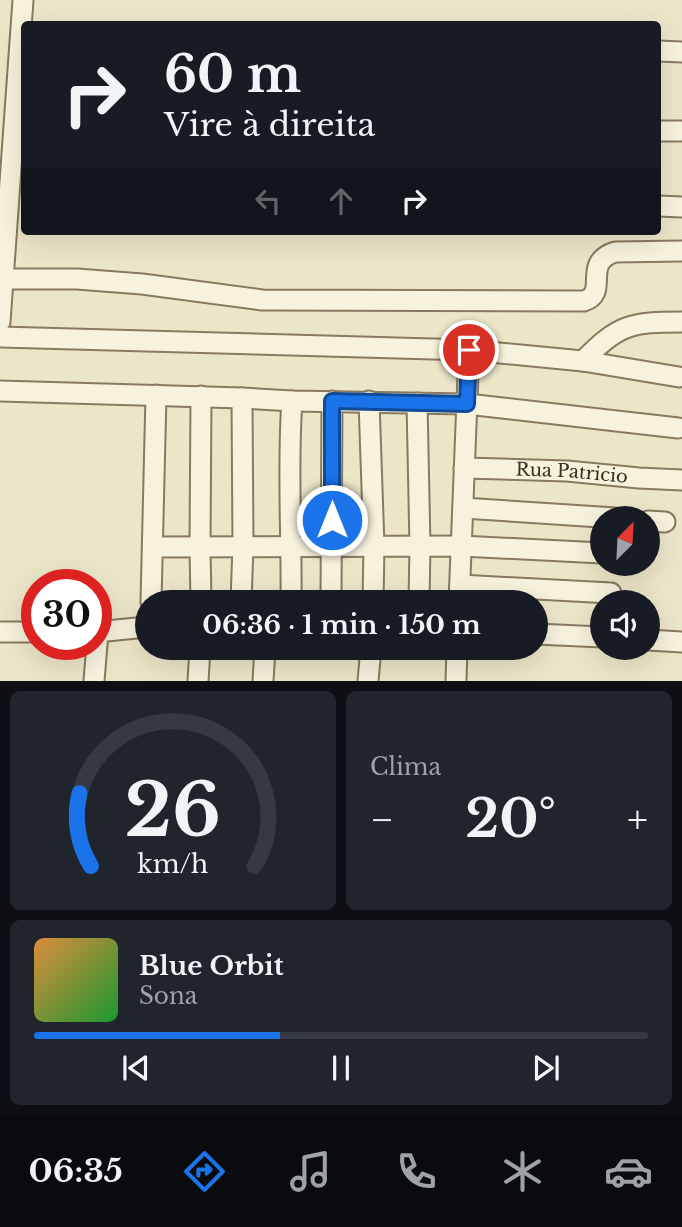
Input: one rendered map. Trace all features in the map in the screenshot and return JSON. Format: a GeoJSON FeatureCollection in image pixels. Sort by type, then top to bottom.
{"type":"FeatureCollection","features":[{"type":"Feature","properties":{"kind":"street"},"geometry":{"type":"LineString","coordinates":[[22,21],[23,0]]}},
{"type":"Feature","properties":{"kind":"street"},"geometry":{"type":"LineString","coordinates":[[661,51],[682,52]]}},
{"type":"Feature","properties":{"kind":"street"},"geometry":{"type":"LineString","coordinates":[[0,322],[3,279],[16,220],[21,63]]}},
{"type":"Feature","properties":{"kind":"street"},"geometry":{"type":"LineString","coordinates":[[661,131],[682,131]]}},
{"type":"Feature","properties":{"kind":"street"},"geometry":{"type":"LineString","coordinates":[[661,206],[682,206]]}},
{"type":"Feature","properties":{"kind":"street"},"geometry":{"type":"LineString","coordinates":[[3,279],[78,279],[142,284],[262,300],[584,301],[591,299],[595,293],[598,263],[604,256],[615,252],[682,251]]}},
{"type":"Feature","properties":{"kind":"street"},"geometry":{"type":"LineString","coordinates":[[583,361],[620,329],[645,322],[682,322]]}},
{"type":"Feature","properties":{"kind":"street"},"geometry":{"type":"LineString","coordinates":[[0,337],[469,350],[583,361],[679,377]]}},
{"type":"Feature","properties":{"kind":"street"},"geometry":{"type":"LineString","coordinates":[[459,590],[469,350]]}},
{"type":"Feature","properties":{"kind":"street"},"geometry":{"type":"LineString","coordinates":[[0,391],[467,404],[678,428]]}},
{"type":"Feature","properties":{"kind":"street"},"geometry":{"type":"LineString","coordinates":[[151,590],[156,395]]}},
{"type":"Feature","properties":{"kind":"street"},"geometry":{"type":"LineString","coordinates":[[201,397],[201,590]]}},
{"type":"Feature","properties":{"kind":"street"},"geometry":{"type":"LineString","coordinates":[[241,590],[242,398]]}},
{"type":"Feature","properties":{"kind":"street"},"geometry":{"type":"LineString","coordinates":[[291,590],[289,433],[292,401]]}},
{"type":"Feature","properties":{"kind":"street"},"geometry":{"type":"LineString","coordinates":[[331,590],[332,401]]}},
{"type":"Feature","properties":{"kind":"street"},"geometry":{"type":"LineString","coordinates":[[369,401],[373,590]]}},
{"type":"Feature","properties":{"kind":"street"},"geometry":{"type":"LineString","coordinates":[[417,403],[419,590]]}},
{"type":"Feature","properties":{"kind":"street","name":"Rua Patricio"},"geometry":{"type":"LineString","coordinates":[[464,468],[567,471],[682,480]]}},
{"type":"Feature","properties":{"kind":"street"},"geometry":{"type":"LineString","coordinates":[[463,508],[590,516]]}},
{"type":"Feature","properties":{"kind":"street"},"geometry":{"type":"LineString","coordinates":[[153,547],[461,546],[590,552]]}},
{"type":"Feature","properties":{"kind":"street"},"geometry":{"type":"LineString","coordinates":[[548,593],[590,593]]}},
{"type":"Feature","properties":{"kind":"street"},"geometry":{"type":"LineString","coordinates":[[112,630],[135,628]]}},
{"type":"Feature","properties":{"kind":"street"},"geometry":{"type":"LineString","coordinates":[[0,632],[21,632]]}},
{"type":"Feature","properties":{"kind":"street"},"geometry":{"type":"LineString","coordinates":[[548,635],[590,637]]}},
{"type":"Feature","properties":{"kind":"street"},"geometry":{"type":"LineString","coordinates":[[660,641],[682,642]]}},
{"type":"Feature","properties":{"kind":"street"},"geometry":{"type":"LineString","coordinates":[[94,681],[95,660]]}},
{"type":"Feature","properties":{"kind":"street"},"geometry":{"type":"LineString","coordinates":[[198,681],[199,660]]}},
{"type":"Feature","properties":{"kind":"street"},"geometry":{"type":"LineString","coordinates":[[263,681],[264,660]]}},
{"type":"Feature","properties":{"kind":"street"},"geometry":{"type":"LineString","coordinates":[[368,681],[370,660]]}},
{"type":"Feature","properties":{"kind":"street"},"geometry":{"type":"LineString","coordinates":[[456,681],[457,660]]}},
{"type":"Feature","properties":{"kind":"route"},"geometry":{"type":"LineString","coordinates":[[332,520],[332,401],[467,404],[469,350]]}}]}
